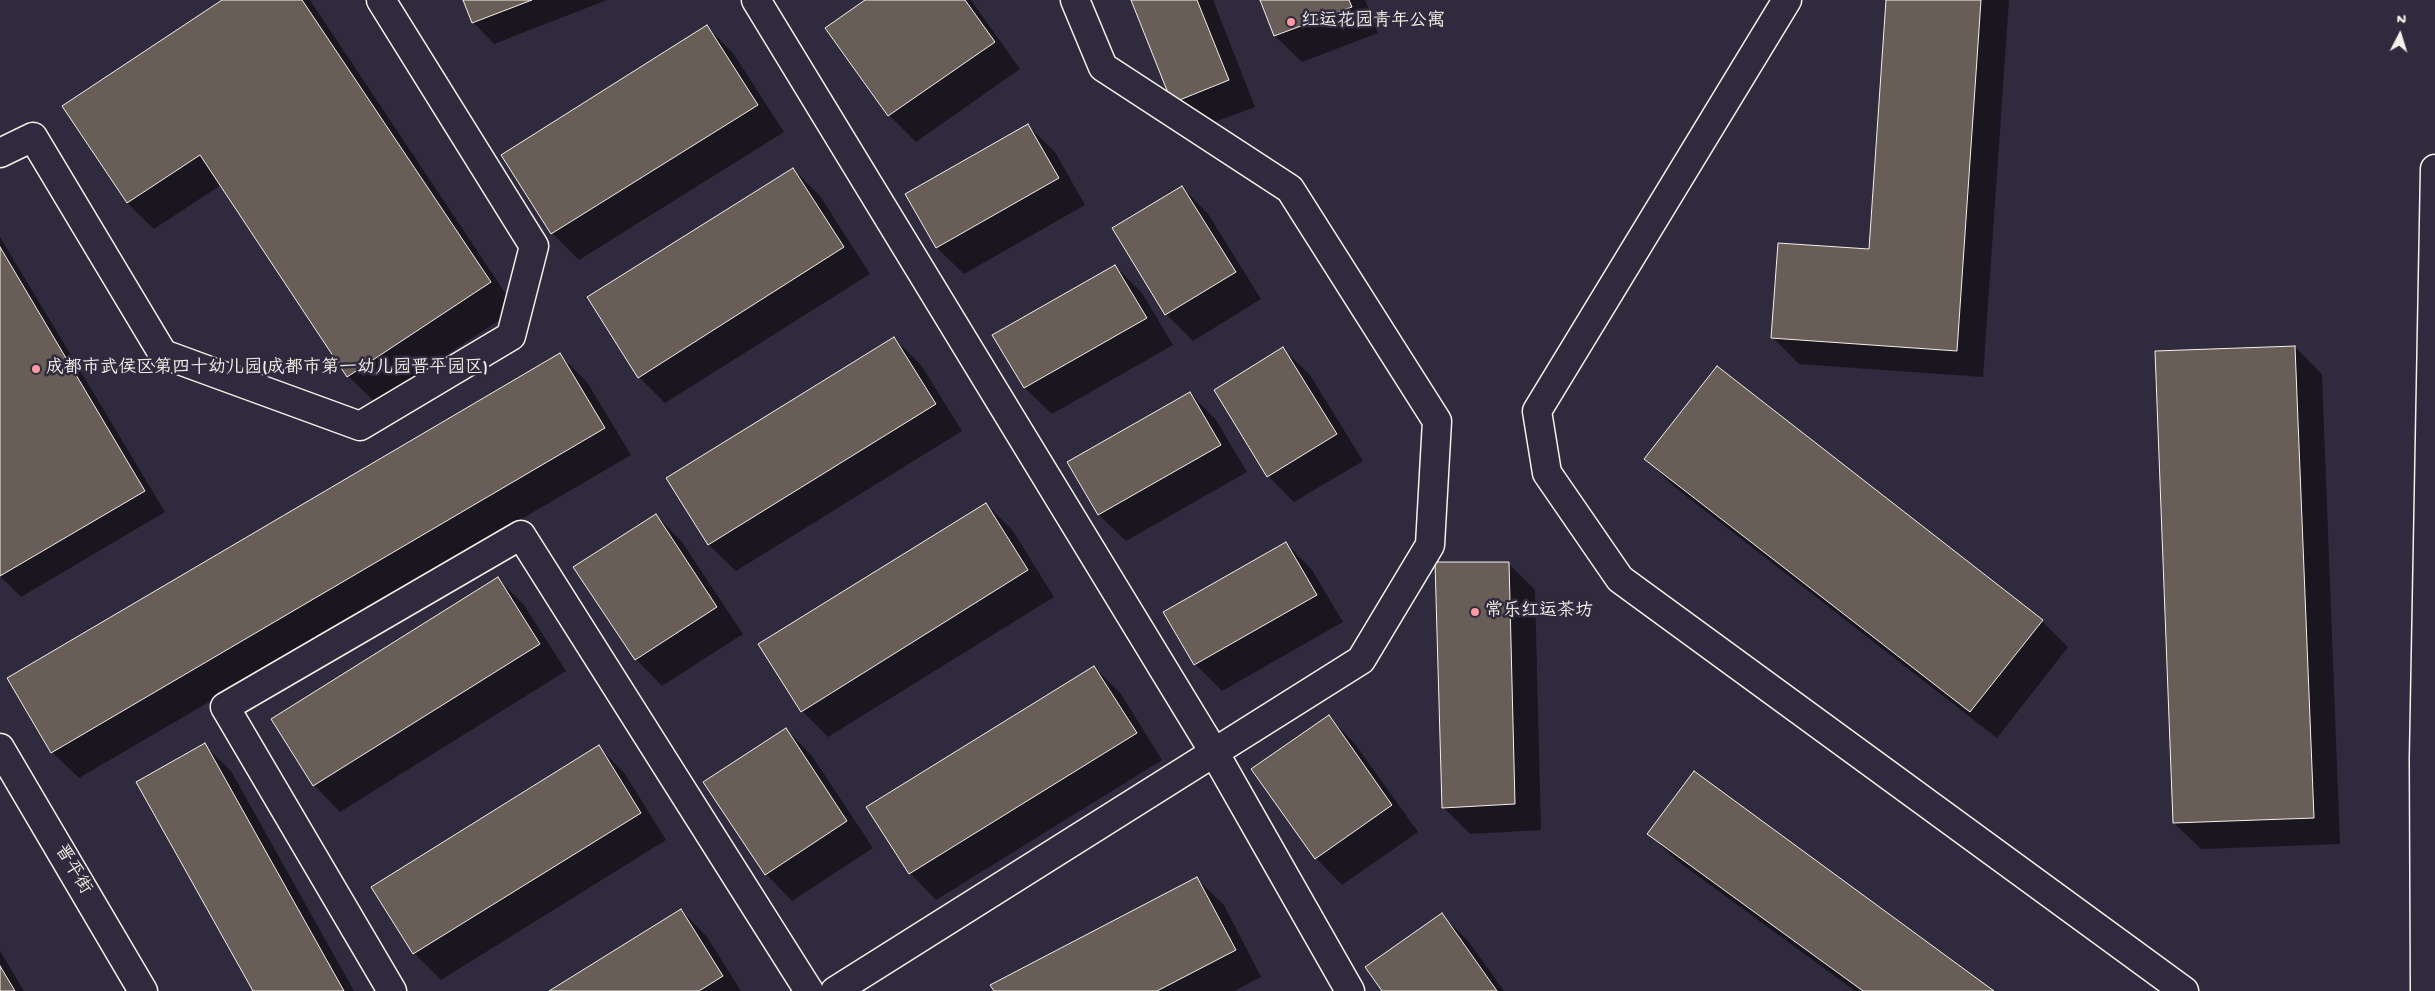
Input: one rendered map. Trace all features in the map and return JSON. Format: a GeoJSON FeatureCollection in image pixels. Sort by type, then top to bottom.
{"type":"FeatureCollection","features":[{"type":"Feature","properties":{"kind":"street"},"geometry":{"type":"LineString","coordinates":[[0,153],[33,137],[163,354],[360,426],[511,336],[534,246],[381,0]]}},
{"type":"Feature","properties":{"kind":"street"},"geometry":{"type":"LineString","coordinates":[[756,0],[1214,752],[1350,991]]}},
{"type":"Feature","properties":{"kind":"street"},"geometry":{"type":"LineString","coordinates":[[835,991],[1361,660],[1430,545],[1437,421],[1290,189],[1103,66],[1075,0]]}},
{"type":"Feature","properties":{"kind":"street"},"geometry":{"type":"LineString","coordinates":[[1786,0],[1537,411],[1547,473],[1620,579],[2184,991]]}},
{"type":"Feature","properties":{"kind":"street"},"geometry":{"type":"LineString","coordinates":[[2425,991],[2435,169]]}},
{"type":"Feature","properties":{"kind":"street"},"geometry":{"type":"LineString","coordinates":[[392,991],[224,707],[522,535],[809,991]]}},
{"type":"Feature","properties":{"kind":"street","name":"晋平街"},"geometry":{"type":"LineString","coordinates":[[0,748],[143,991]]}},
{"type":"Feature","properties":{"kind":"building"},"geometry":{"type":"Polygon","coordinates":[[[222,0],[302,0],[491,282],[347,377],[200,155],[127,203],[62,106],[222,0]]]}},
{"type":"Feature","properties":{"kind":"building"},"geometry":{"type":"Polygon","coordinates":[[[463,0],[532,0],[472,23],[463,0]]]}},
{"type":"Feature","properties":{"kind":"building"},"geometry":{"type":"Polygon","coordinates":[[[865,0],[965,0],[995,42],[888,116],[825,28],[865,0]]]}},
{"type":"Feature","properties":{"kind":"building"},"geometry":{"type":"Polygon","coordinates":[[[1131,0],[1197,0],[1229,80],[1172,103],[1131,0]]]}},
{"type":"Feature","properties":{"kind":"building","name":"红运花园青年公寓"},"geometry":{"type":"Polygon","coordinates":[[[1260,0],[1349,0],[1352,7],[1274,36],[1260,0]]]}},
{"type":"Feature","properties":{"kind":"building"},"geometry":{"type":"Polygon","coordinates":[[[1886,0],[1981,0],[1957,351],[1771,338],[1778,243],[1869,249],[1886,0]]]}},
{"type":"Feature","properties":{"kind":"building"},"geometry":{"type":"Polygon","coordinates":[[[707,25],[758,105],[551,234],[501,155],[707,25]]]}},
{"type":"Feature","properties":{"kind":"building"},"geometry":{"type":"Polygon","coordinates":[[[1028,124],[1059,178],[936,248],[905,194],[1028,124]]]}},
{"type":"Feature","properties":{"kind":"building"},"geometry":{"type":"Polygon","coordinates":[[[793,168],[844,247],[638,378],[587,297],[793,168]]]}},
{"type":"Feature","properties":{"kind":"building"},"geometry":{"type":"Polygon","coordinates":[[[1182,186],[1236,272],[1165,315],[1112,228],[1182,186]]]}},
{"type":"Feature","properties":{"kind":"building","name":"成都市武侯区第四十幼儿园(成都市第一幼儿园晋平园区)"},"geometry":{"type":"Polygon","coordinates":[[[0,247],[145,491],[0,576],[0,247]]]}},
{"type":"Feature","properties":{"kind":"building"},"geometry":{"type":"Polygon","coordinates":[[[1115,265],[1147,318],[1024,388],[992,335],[1115,265]]]}},
{"type":"Feature","properties":{"kind":"building"},"geometry":{"type":"Polygon","coordinates":[[[894,337],[936,404],[708,545],[666,478],[894,337]]]}},
{"type":"Feature","properties":{"kind":"building"},"geometry":{"type":"Polygon","coordinates":[[[2295,346],[2314,818],[2173,823],[2155,351],[2295,346]]]}},
{"type":"Feature","properties":{"kind":"building"},"geometry":{"type":"Polygon","coordinates":[[[1283,347],[1337,434],[1267,477],[1214,390],[1283,347]]]}},
{"type":"Feature","properties":{"kind":"building"},"geometry":{"type":"Polygon","coordinates":[[[560,353],[605,428],[51,753],[7,678],[560,353]]]}},
{"type":"Feature","properties":{"kind":"building"},"geometry":{"type":"Polygon","coordinates":[[[1717,366],[2043,620],[1970,712],[1644,459],[1717,366]]]}},
{"type":"Feature","properties":{"kind":"building"},"geometry":{"type":"Polygon","coordinates":[[[1190,392],[1221,445],[1098,515],[1067,462],[1190,392]]]}},
{"type":"Feature","properties":{"kind":"building"},"geometry":{"type":"Polygon","coordinates":[[[986,503],[1028,570],[801,712],[758,644],[986,503]]]}},
{"type":"Feature","properties":{"kind":"building"},"geometry":{"type":"Polygon","coordinates":[[[656,514],[717,607],[635,660],[573,567],[656,514]]]}},
{"type":"Feature","properties":{"kind":"building"},"geometry":{"type":"Polygon","coordinates":[[[1286,542],[1317,595],[1194,665],[1163,612],[1286,542]]]}},
{"type":"Feature","properties":{"kind":"building"},"geometry":{"type":"Polygon","coordinates":[[[1435,562],[1509,562],[1515,804],[1442,808],[1435,562]]]}},
{"type":"Feature","properties":{"kind":"building"},"geometry":{"type":"Polygon","coordinates":[[[498,577],[540,644],[313,786],[271,719],[498,577]]]}},
{"type":"Feature","properties":{"kind":"building"},"geometry":{"type":"Polygon","coordinates":[[[1094,666],[1137,733],[909,874],[866,807],[1094,666]]]}},
{"type":"Feature","properties":{"kind":"building"},"geometry":{"type":"Polygon","coordinates":[[[1329,715],[1392,805],[1315,859],[1251,769],[1329,715]]]}},
{"type":"Feature","properties":{"kind":"building"},"geometry":{"type":"Polygon","coordinates":[[[786,728],[847,821],[765,875],[703,782],[786,728]]]}},
{"type":"Feature","properties":{"kind":"building"},"geometry":{"type":"Polygon","coordinates":[[[205,743],[344,991],[253,991],[136,782],[205,743]]]}},
{"type":"Feature","properties":{"kind":"building"},"geometry":{"type":"Polygon","coordinates":[[[599,745],[641,813],[413,954],[371,887],[599,745]]]}},
{"type":"Feature","properties":{"kind":"building"},"geometry":{"type":"Polygon","coordinates":[[[1694,771],[1994,991],[1863,991],[1647,834],[1694,771]]]}},
{"type":"Feature","properties":{"kind":"building"},"geometry":{"type":"Polygon","coordinates":[[[1197,877],[1236,950],[1157,991],[994,991],[990,985],[1197,877]]]}},
{"type":"Feature","properties":{"kind":"building"},"geometry":{"type":"Polygon","coordinates":[[[681,909],[723,976],[699,991],[549,991],[681,909]]]}},
{"type":"Feature","properties":{"kind":"building"},"geometry":{"type":"Polygon","coordinates":[[[1442,913],[1497,991],[1382,991],[1365,967],[1442,913]]]}},
{"type":"Feature","properties":{"kind":"building"},"geometry":{"type":"Polygon","coordinates":[[[0,966],[15,991],[0,991],[0,966]]]}},
{"type":"Feature","properties":{"kind":"place","name":"红运花园青年公寓"},"geometry":{"type":"Point","coordinates":[1291,22]}},
{"type":"Feature","properties":{"kind":"place","name":"成都市武侯区第四十幼儿园(成都市第一幼儿园晋平园区)"},"geometry":{"type":"Point","coordinates":[36,369]}},
{"type":"Feature","properties":{"kind":"place","name":"常乐红运茶坊"},"geometry":{"type":"Point","coordinates":[1475,612]}}]}
